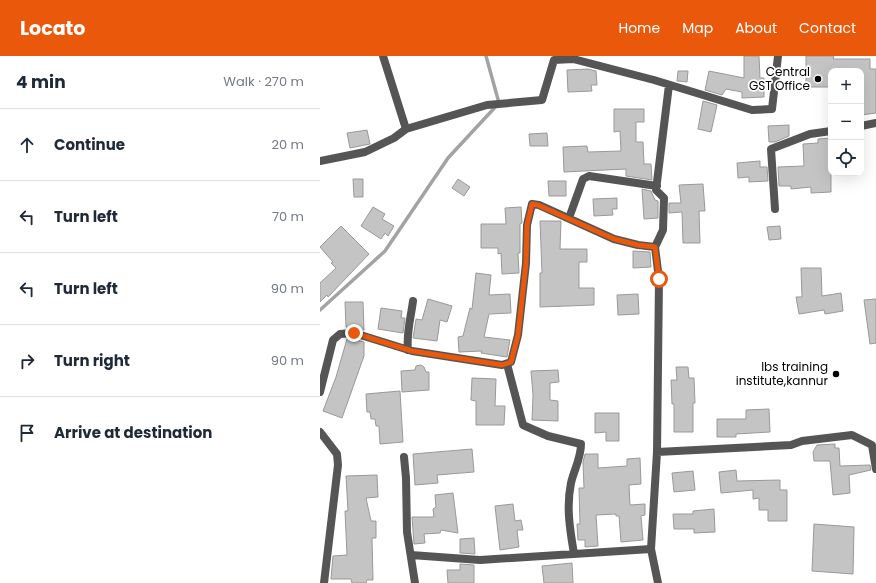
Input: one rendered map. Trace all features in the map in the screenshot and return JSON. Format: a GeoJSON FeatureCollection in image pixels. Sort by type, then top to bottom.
{"type":"FeatureCollection","features":[{"type":"Feature","properties":{"kind":"street"},"geometry":{"type":"LineString","coordinates":[[383,56],[406,129]]}},
{"type":"Feature","properties":{"kind":"street"},"geometry":{"type":"LineString","coordinates":[[320,161],[365,152],[394,138],[406,129],[487,105],[542,100],[554,60],[573,59],[669,85],[752,110],[772,109],[778,56]]}},
{"type":"Feature","properties":{"kind":"street"},"geometry":{"type":"LineString","coordinates":[[658,583],[651,549],[657,452],[659,279],[655,247],[663,230],[664,198],[656,190],[669,85]]}},
{"type":"Feature","properties":{"kind":"street"},"geometry":{"type":"LineString","coordinates":[[864,125],[876,123]]}},
{"type":"Feature","properties":{"kind":"street"},"geometry":{"type":"LineString","coordinates":[[775,210],[771,149],[810,134],[828,131]]}},
{"type":"Feature","properties":{"kind":"street"},"geometry":{"type":"LineString","coordinates":[[568,218],[583,179],[589,176],[657,186]]}},
{"type":"Feature","properties":{"kind":"street"},"geometry":{"type":"LineString","coordinates":[[320,392],[333,340],[340,334],[354,333],[408,350],[502,365],[511,362],[518,335],[526,263],[527,225],[532,204],[538,205],[614,239],[638,245],[655,247]]}},
{"type":"Feature","properties":{"kind":"street"},"geometry":{"type":"LineString","coordinates":[[408,350],[407,338],[411,321],[413,301]]}},
{"type":"Feature","properties":{"kind":"street"},"geometry":{"type":"LineString","coordinates":[[507,364],[523,425],[548,436],[581,444],[581,454],[571,483],[568,515],[574,554]]}},
{"type":"Feature","properties":{"kind":"street"},"geometry":{"type":"LineString","coordinates":[[320,432],[337,454],[338,465],[324,583]]}},
{"type":"Feature","properties":{"kind":"street"},"geometry":{"type":"LineString","coordinates":[[657,452],[791,445],[802,440],[852,435],[872,445],[876,469]]}},
{"type":"Feature","properties":{"kind":"street"},"geometry":{"type":"LineString","coordinates":[[404,457],[407,532],[415,583]]}},
{"type":"Feature","properties":{"kind":"street"},"geometry":{"type":"LineString","coordinates":[[411,555],[480,560],[651,549]]}},
{"type":"Feature","properties":{"kind":"building"},"geometry":{"type":"Polygon","coordinates":[[[744,56],[759,56],[760,78],[764,78],[764,97],[742,98],[742,92],[726,89],[722,95],[705,90],[709,71],[744,78],[744,56]]]}},
{"type":"Feature","properties":{"kind":"building","name":"Central GST Office"},"geometry":{"type":"Polygon","coordinates":[[[806,56],[834,56],[833,59],[870,59],[870,69],[876,69],[876,113],[864,115],[864,68],[828,68],[828,87],[806,87],[806,56]]]}},
{"type":"Feature","properties":{"kind":"building"},"geometry":{"type":"Polygon","coordinates":[[[588,69],[596,71],[597,85],[591,85],[592,91],[568,92],[567,70],[588,69]]]}},
{"type":"Feature","properties":{"kind":"building"},"geometry":{"type":"Polygon","coordinates":[[[678,71],[688,71],[687,82],[677,81],[678,71]]]}},
{"type":"Feature","properties":{"kind":"building"},"geometry":{"type":"Polygon","coordinates":[[[703,101],[717,105],[711,132],[698,129],[703,101]]]}},
{"type":"Feature","properties":{"kind":"building"},"geometry":{"type":"Polygon","coordinates":[[[614,109],[644,109],[644,122],[636,122],[636,142],[643,142],[644,164],[651,164],[652,180],[626,176],[626,169],[564,172],[563,147],[587,146],[588,152],[621,151],[620,131],[614,132],[614,109]]]}},
{"type":"Feature","properties":{"kind":"building"},"geometry":{"type":"Polygon","coordinates":[[[789,125],[789,136],[775,142],[769,142],[768,126],[789,125]]]}},
{"type":"Feature","properties":{"kind":"building"},"geometry":{"type":"Polygon","coordinates":[[[367,130],[370,144],[350,148],[347,133],[367,130]]]}},
{"type":"Feature","properties":{"kind":"building"},"geometry":{"type":"Polygon","coordinates":[[[547,133],[548,146],[530,146],[529,134],[547,133]]]}},
{"type":"Feature","properties":{"kind":"building"},"geometry":{"type":"Polygon","coordinates":[[[828,138],[828,176],[831,176],[831,192],[811,193],[811,187],[791,189],[791,186],[779,186],[778,167],[804,166],[803,144],[818,143],[818,139],[828,138]]]}},
{"type":"Feature","properties":{"kind":"building"},"geometry":{"type":"Polygon","coordinates":[[[760,161],[760,167],[767,167],[768,181],[749,182],[749,177],[738,178],[737,163],[760,161]]]}},
{"type":"Feature","properties":{"kind":"building"},"geometry":{"type":"Polygon","coordinates":[[[353,179],[363,179],[363,197],[354,197],[353,179]]]}},
{"type":"Feature","properties":{"kind":"building"},"geometry":{"type":"Polygon","coordinates":[[[458,179],[470,187],[464,196],[452,188],[458,179]]]}},
{"type":"Feature","properties":{"kind":"building"},"geometry":{"type":"Polygon","coordinates":[[[548,181],[566,181],[566,196],[549,196],[548,181]]]}},
{"type":"Feature","properties":{"kind":"building"},"geometry":{"type":"Polygon","coordinates":[[[703,184],[705,211],[699,211],[700,243],[683,243],[682,212],[669,213],[669,203],[681,203],[679,185],[703,184]]]}},
{"type":"Feature","properties":{"kind":"building"},"geometry":{"type":"Polygon","coordinates":[[[642,189],[651,191],[655,200],[658,201],[658,218],[644,219],[642,189]]]}},
{"type":"Feature","properties":{"kind":"building"},"geometry":{"type":"Polygon","coordinates":[[[617,198],[617,209],[612,209],[613,215],[594,216],[593,199],[617,198]]]}},
{"type":"Feature","properties":{"kind":"building"},"geometry":{"type":"Polygon","coordinates":[[[373,207],[385,214],[382,219],[394,226],[388,236],[385,233],[381,239],[361,226],[373,207]]]}},
{"type":"Feature","properties":{"kind":"building"},"geometry":{"type":"Polygon","coordinates":[[[521,207],[522,223],[520,224],[520,253],[518,253],[519,273],[502,274],[501,253],[498,254],[498,248],[481,248],[481,224],[506,224],[505,208],[521,207]]]}},
{"type":"Feature","properties":{"kind":"building"},"geometry":{"type":"Polygon","coordinates":[[[540,221],[561,221],[560,249],[587,249],[587,262],[579,262],[579,288],[594,288],[594,305],[540,307],[540,273],[542,273],[540,221]]]}},
{"type":"Feature","properties":{"kind":"building"},"geometry":{"type":"Polygon","coordinates":[[[341,226],[369,254],[328,297],[327,295],[320,302],[320,283],[336,268],[331,263],[333,262],[320,247],[341,226]]]}},
{"type":"Feature","properties":{"kind":"building"},"geometry":{"type":"Polygon","coordinates":[[[780,226],[781,239],[769,240],[767,227],[780,226]]]}},
{"type":"Feature","properties":{"kind":"building"},"geometry":{"type":"Polygon","coordinates":[[[633,251],[650,252],[651,267],[633,268],[633,251]]]}},
{"type":"Feature","properties":{"kind":"building"},"geometry":{"type":"Polygon","coordinates":[[[801,268],[821,268],[822,296],[841,293],[843,311],[825,314],[824,310],[799,314],[796,297],[802,297],[801,268]]]}},
{"type":"Feature","properties":{"kind":"building"},"geometry":{"type":"Polygon","coordinates":[[[476,273],[491,275],[489,295],[510,294],[511,313],[489,314],[484,337],[510,340],[507,357],[481,353],[482,351],[459,352],[458,337],[463,336],[470,308],[472,309],[476,273]]]}},
{"type":"Feature","properties":{"kind":"building"},"geometry":{"type":"Polygon","coordinates":[[[638,294],[639,314],[618,315],[617,295],[638,294]]]}},
{"type":"Feature","properties":{"kind":"building"},"geometry":{"type":"Polygon","coordinates":[[[428,299],[452,306],[447,322],[440,320],[437,341],[413,338],[416,319],[422,320],[428,299]]]}},
{"type":"Feature","properties":{"kind":"building"},"geometry":{"type":"Polygon","coordinates":[[[876,299],[876,343],[870,344],[864,300],[876,299]]]}},
{"type":"Feature","properties":{"kind":"building"},"geometry":{"type":"Polygon","coordinates":[[[345,302],[363,302],[364,330],[346,327],[345,302]]]}},
{"type":"Feature","properties":{"kind":"building"},"geometry":{"type":"Polygon","coordinates":[[[381,308],[402,311],[401,318],[405,318],[403,333],[378,329],[381,308]]]}},
{"type":"Feature","properties":{"kind":"building"},"geometry":{"type":"Polygon","coordinates":[[[347,339],[364,342],[364,356],[342,418],[323,411],[336,377],[347,339]]]}},
{"type":"Feature","properties":{"kind":"building"},"geometry":{"type":"Polygon","coordinates":[[[421,365],[424,367],[426,372],[429,372],[429,390],[402,392],[401,371],[415,370],[416,366],[421,365]]]}},
{"type":"Feature","properties":{"kind":"building"},"geometry":{"type":"Polygon","coordinates":[[[676,367],[688,367],[689,378],[694,378],[695,403],[693,403],[693,432],[674,432],[674,404],[672,404],[671,380],[677,380],[676,367]]]}},
{"type":"Feature","properties":{"kind":"building"},"geometry":{"type":"Polygon","coordinates":[[[558,370],[559,382],[550,383],[550,400],[558,401],[558,421],[532,420],[533,395],[531,371],[558,370]]]}},
{"type":"Feature","properties":{"kind":"building"},"geometry":{"type":"Polygon","coordinates":[[[472,378],[496,379],[495,406],[505,406],[504,425],[476,425],[476,401],[471,400],[472,378]]]}},
{"type":"Feature","properties":{"kind":"building"},"geometry":{"type":"Polygon","coordinates":[[[400,391],[403,442],[380,444],[379,426],[376,426],[375,419],[371,419],[370,412],[367,412],[366,394],[400,391]]]}},
{"type":"Feature","properties":{"kind":"building"},"geometry":{"type":"Polygon","coordinates":[[[769,409],[770,432],[736,434],[736,437],[717,437],[717,419],[746,419],[746,410],[769,409]]]}},
{"type":"Feature","properties":{"kind":"building"},"geometry":{"type":"Polygon","coordinates":[[[595,413],[619,413],[619,441],[606,441],[606,432],[595,433],[595,413]]]}},
{"type":"Feature","properties":{"kind":"building"},"geometry":{"type":"Polygon","coordinates":[[[835,444],[835,448],[839,448],[840,466],[870,465],[871,470],[849,475],[850,493],[833,495],[830,461],[814,461],[813,452],[817,445],[835,444]]]}},
{"type":"Feature","properties":{"kind":"building"},"geometry":{"type":"Polygon","coordinates":[[[472,449],[474,472],[437,475],[438,483],[415,485],[413,454],[472,449]]]}},
{"type":"Feature","properties":{"kind":"building"},"geometry":{"type":"Polygon","coordinates":[[[585,454],[598,454],[598,468],[627,466],[627,459],[640,458],[641,484],[629,485],[630,505],[645,504],[645,515],[641,516],[643,540],[621,542],[619,516],[616,516],[616,514],[596,515],[598,546],[585,547],[585,540],[578,540],[577,524],[580,524],[579,488],[584,488],[583,462],[585,454]]]}},
{"type":"Feature","properties":{"kind":"building"},"geometry":{"type":"Polygon","coordinates":[[[736,470],[737,481],[780,480],[780,490],[787,490],[787,521],[768,521],[768,510],[759,510],[759,498],[753,499],[753,490],[721,493],[719,472],[736,470]]]}},
{"type":"Feature","properties":{"kind":"building"},"geometry":{"type":"Polygon","coordinates":[[[693,471],[695,490],[674,492],[672,473],[693,471]]]}},
{"type":"Feature","properties":{"kind":"building"},"geometry":{"type":"Polygon","coordinates":[[[377,475],[378,497],[366,498],[371,521],[376,521],[376,538],[372,538],[373,580],[367,580],[366,583],[352,583],[351,579],[331,579],[333,556],[347,555],[345,511],[348,511],[346,476],[377,475]]]}},
{"type":"Feature","properties":{"kind":"building"},"geometry":{"type":"Polygon","coordinates":[[[453,493],[458,533],[441,530],[440,533],[424,534],[425,543],[414,544],[412,517],[434,517],[433,509],[436,507],[435,495],[453,493]]]}},
{"type":"Feature","properties":{"kind":"building"},"geometry":{"type":"Polygon","coordinates":[[[513,504],[515,521],[521,520],[523,530],[517,530],[519,547],[500,550],[495,506],[513,504]]]}},
{"type":"Feature","properties":{"kind":"building"},"geometry":{"type":"Polygon","coordinates":[[[714,509],[715,532],[694,533],[694,529],[674,529],[673,514],[693,514],[693,511],[714,509]]]}},
{"type":"Feature","properties":{"kind":"building"},"geometry":{"type":"Polygon","coordinates":[[[814,524],[854,527],[853,574],[812,571],[814,524]]]}},
{"type":"Feature","properties":{"kind":"building"},"geometry":{"type":"Polygon","coordinates":[[[474,538],[475,554],[460,553],[460,539],[474,538]]]}},
{"type":"Feature","properties":{"kind":"building"},"geometry":{"type":"Polygon","coordinates":[[[572,563],[573,583],[544,583],[542,566],[572,563]]]}},
{"type":"Feature","properties":{"kind":"building"},"geometry":{"type":"Polygon","coordinates":[[[460,564],[474,565],[474,583],[448,583],[447,570],[460,570],[460,564]]]}},
{"type":"Feature","properties":{"kind":"waterway"},"geometry":{"type":"LineString","coordinates":[[320,310],[385,251],[448,158],[499,103],[486,56]]}},
{"type":"Feature","properties":{"kind":"place","name":"Central GST Office"},"geometry":{"type":"Point","coordinates":[818,79]}},
{"type":"Feature","properties":{"kind":"place","name":"lbs training institute,kannur"},"geometry":{"type":"Point","coordinates":[836,374]}},
{"type":"Feature","properties":{"kind":"route"},"geometry":{"type":"LineString","coordinates":[[354,333],[412,351],[502,365],[511,362],[518,335],[526,263],[527,225],[532,204],[538,205],[614,239],[638,245],[655,247],[659,279]]}}]}
